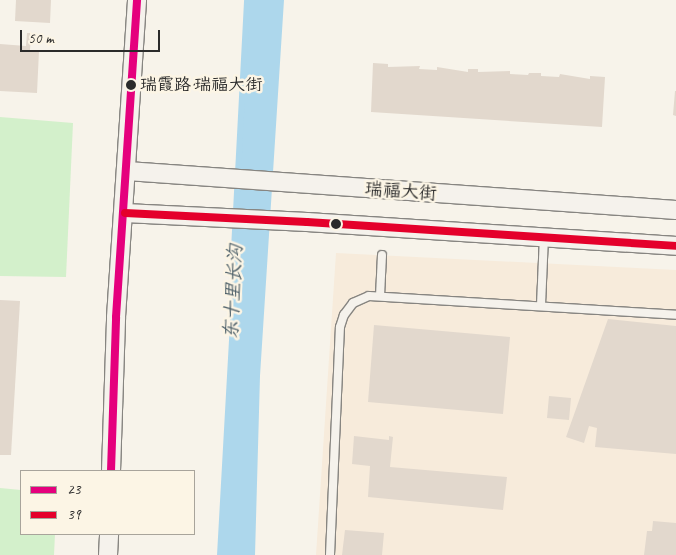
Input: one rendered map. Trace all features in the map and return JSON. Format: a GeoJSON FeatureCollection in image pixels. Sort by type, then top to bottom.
{"type":"FeatureCollection","features":[{"type":"Feature","properties":{"kind":"street"},"geometry":{"type":"LineString","coordinates":[[111,470],[116,317],[137,0]]}},
{"type":"Feature","properties":{"kind":"street","name":"瑞福大街"},"geometry":{"type":"LineString","coordinates":[[127,171],[676,210]]}},
{"type":"Feature","properties":{"kind":"street","name":"瑞福大街"},"geometry":{"type":"LineString","coordinates":[[124,213],[209,216],[676,246]]}},
{"type":"Feature","properties":{"kind":"street"},"geometry":{"type":"LineString","coordinates":[[108,555],[109,535]]}},
{"type":"Feature","properties":{"kind":"lane"},"geometry":{"type":"LineString","coordinates":[[540,305],[544,237]]}},
{"type":"Feature","properties":{"kind":"lane"},"geometry":{"type":"LineString","coordinates":[[380,296],[382,255]]}},
{"type":"Feature","properties":{"kind":"lane"},"geometry":{"type":"LineString","coordinates":[[330,555],[340,327],[344,315],[353,303],[369,296],[380,296],[676,315]]}},
{"type":"Feature","properties":{"kind":"shaded area"},"geometry":{"type":"Polygon","coordinates":[[[336,253],[676,270],[676,555],[316,555],[336,253]]]}},
{"type":"Feature","properties":{"kind":"green space"},"geometry":{"type":"Polygon","coordinates":[[[0,117],[73,123],[66,277],[0,276],[0,117]]]}},
{"type":"Feature","properties":{"kind":"green space"},"geometry":{"type":"Polygon","coordinates":[[[0,488],[20,490],[20,535],[55,535],[54,555],[0,555],[0,488]]]}},
{"type":"Feature","properties":{"kind":"water"},"geometry":{"type":"Polygon","coordinates":[[[248,0],[284,0],[260,376],[255,555],[217,555],[248,0]]]}},
{"type":"Feature","properties":{"kind":"building"},"geometry":{"type":"Polygon","coordinates":[[[16,0],[51,0],[50,23],[15,21],[16,0]]]}},
{"type":"Feature","properties":{"kind":"building"},"geometry":{"type":"Polygon","coordinates":[[[27,33],[31,33],[30,50],[39,51],[37,93],[0,91],[0,44],[26,46],[27,33]]]}},
{"type":"Feature","properties":{"kind":"building"},"geometry":{"type":"Polygon","coordinates":[[[373,63],[388,64],[388,67],[420,66],[419,69],[437,70],[437,67],[468,72],[468,69],[478,69],[478,72],[510,71],[510,74],[528,75],[529,73],[541,73],[541,76],[559,77],[560,74],[590,79],[590,76],[605,77],[602,127],[371,112],[373,63]]]}},
{"type":"Feature","properties":{"kind":"building"},"geometry":{"type":"Polygon","coordinates":[[[676,91],[676,116],[673,115],[676,91]]]}},
{"type":"Feature","properties":{"kind":"building"},"geometry":{"type":"Polygon","coordinates":[[[0,300],[20,301],[11,455],[0,455],[0,300]]]}},
{"type":"Feature","properties":{"kind":"building"},"geometry":{"type":"Polygon","coordinates":[[[608,319],[676,326],[676,454],[595,447],[597,428],[589,426],[584,443],[566,437],[608,319]]]}},
{"type":"Feature","properties":{"kind":"building"},"geometry":{"type":"Polygon","coordinates":[[[374,325],[510,337],[503,414],[368,402],[374,325]]]}},
{"type":"Feature","properties":{"kind":"building"},"geometry":{"type":"Polygon","coordinates":[[[549,396],[571,398],[569,420],[547,418],[549,396]]]}},
{"type":"Feature","properties":{"kind":"building"},"geometry":{"type":"Polygon","coordinates":[[[354,436],[389,440],[389,436],[393,437],[390,467],[507,477],[503,510],[368,497],[370,466],[352,464],[354,436]]]}},
{"type":"Feature","properties":{"kind":"building"},"geometry":{"type":"Polygon","coordinates":[[[653,521],[676,523],[676,555],[644,555],[647,531],[652,531],[653,521]]]}},
{"type":"Feature","properties":{"kind":"building"},"geometry":{"type":"Polygon","coordinates":[[[345,530],[384,533],[382,555],[342,555],[345,530]]]}},
{"type":"Feature","properties":{"kind":"waterway","name":"东十里长沟"},"geometry":{"type":"LineString","coordinates":[[234,250],[247,0]]}},
{"type":"Feature","properties":{"kind":"transit line","name":"23"},"geometry":{"type":"LineString","coordinates":[[111,470],[116,317],[137,0]]}},
{"type":"Feature","properties":{"kind":"transit line","name":"39"},"geometry":{"type":"LineString","coordinates":[[125,213],[307,222],[676,246]]}},
{"type":"Feature","properties":{"kind":"place","name":"瑞霞路·瑞福大街"},"geometry":{"type":"Point","coordinates":[131,85]}}]}
